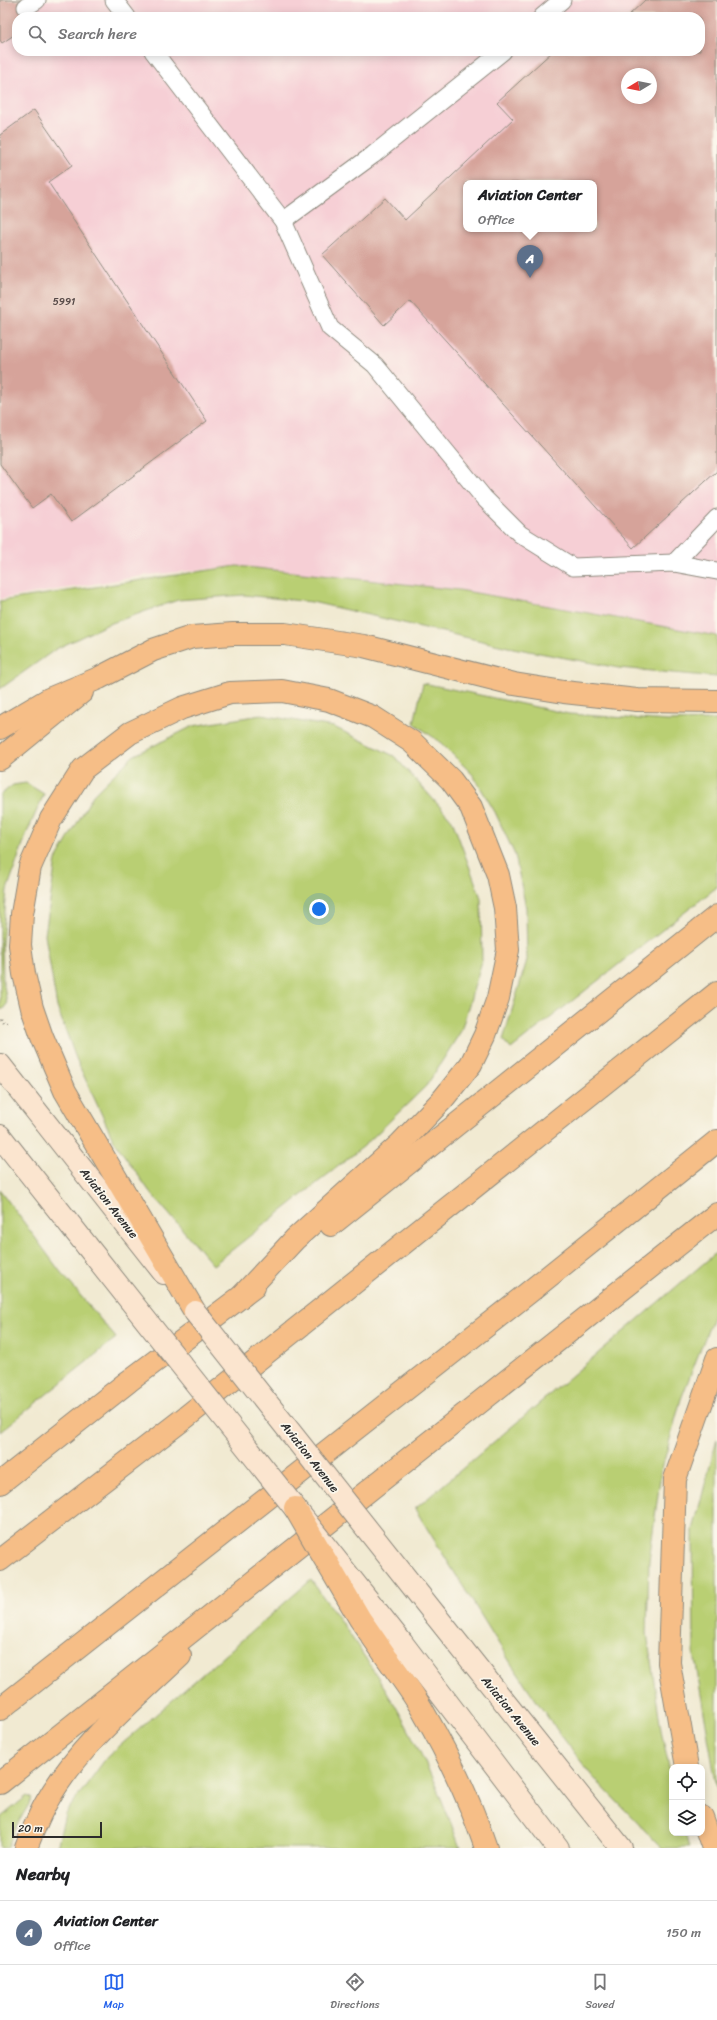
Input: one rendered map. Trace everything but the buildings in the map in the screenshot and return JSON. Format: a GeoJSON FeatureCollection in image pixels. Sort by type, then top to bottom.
{"type":"FeatureCollection","features":[{"type":"Feature","properties":{"kind":"highway"},"geometry":{"type":"LineString","coordinates":[[0,728],[49,699],[99,678],[153,650],[192,637],[233,634],[285,634],[364,646],[514,684],[564,692],[637,700],[717,701]]}},
{"type":"Feature","properties":{"kind":"highway"},"geometry":{"type":"LineString","coordinates":[[0,760],[99,678]]}},
{"type":"Feature","properties":{"kind":"highway"},"geometry":{"type":"LineString","coordinates":[[195,1312],[128,1214],[89,1134],[65,1091],[42,1037],[32,1008],[24,974],[20,945],[22,914],[30,868],[51,819],[83,769],[130,733],[182,708],[230,693],[282,692],[329,700],[373,717],[412,742],[451,780],[471,807],[498,875],[505,908],[508,950],[499,991],[485,1035],[471,1064],[443,1099],[399,1144],[295,1239],[242,1296]]}},
{"type":"Feature","properties":{"kind":"highway"},"geometry":{"type":"LineString","coordinates":[[0,1483],[129,1381],[242,1296],[717,916]]}},
{"type":"Feature","properties":{"kind":"highway"},"geometry":{"type":"LineString","coordinates":[[0,1560],[192,1412],[717,993]]}},
{"type":"Feature","properties":{"kind":"highway"},"geometry":{"type":"LineString","coordinates":[[0,1709],[528,1293],[717,1141]]}},
{"type":"Feature","properties":{"kind":"highway"},"geometry":{"type":"LineString","coordinates":[[0,1782],[717,1214]]}},
{"type":"Feature","properties":{"kind":"highway"},"geometry":{"type":"LineString","coordinates":[[686,1764],[669,1663],[675,1479],[717,1359]]}},
{"type":"Feature","properties":{"kind":"highway"},"geometry":{"type":"LineString","coordinates":[[295,1508],[360,1619],[393,1649],[473,1809],[486,1848]]}},
{"type":"Feature","properties":{"kind":"highway"},"geometry":{"type":"LineString","coordinates":[[26,1848],[46,1803],[74,1762],[130,1704],[280,1561]]}},
{"type":"Feature","properties":{"kind":"highway"},"geometry":{"type":"LineString","coordinates":[[705,1825],[713,1848]]}},
{"type":"Feature","properties":{"kind":"street","name":"Aviation Avenue"},"geometry":{"type":"LineString","coordinates":[[0,1065],[128,1214]]}},
{"type":"Feature","properties":{"kind":"street"},"geometry":{"type":"LineString","coordinates":[[0,1136],[295,1508]]}},
{"type":"Feature","properties":{"kind":"street","name":"Aviation Avenue"},"geometry":{"type":"LineString","coordinates":[[195,1312],[621,1848]]}},
{"type":"Feature","properties":{"kind":"street"},"geometry":{"type":"LineString","coordinates":[[393,1649],[558,1848]]}},
{"type":"Feature","properties":{"kind":"lane"},"geometry":{"type":"LineString","coordinates":[[114,0],[123,12]]}},
{"type":"Feature","properties":{"kind":"lane"},"geometry":{"type":"LineString","coordinates":[[548,12],[562,0]]}},
{"type":"Feature","properties":{"kind":"lane"},"geometry":{"type":"LineString","coordinates":[[157,56],[284,221],[330,328],[375,365],[484,498],[520,534],[573,567],[674,563],[717,571]]}},
{"type":"Feature","properties":{"kind":"lane"},"geometry":{"type":"LineString","coordinates":[[284,221],[373,155],[497,56]]}},
{"type":"Feature","properties":{"kind":"lane"},"geometry":{"type":"LineString","coordinates":[[674,563],[717,518]]}},
{"type":"Feature","properties":{"kind":"path"},"geometry":{"type":"LineString","coordinates":[[0,1018],[3,1022],[11,1020]]}},
{"type":"Feature","properties":{"kind":"shaded area"},"geometry":{"type":"Polygon","coordinates":[[[0,0],[717,0],[717,636],[459,590],[237,566],[149,575],[0,599],[0,0]]]}},
{"type":"Feature","properties":{"kind":"green space"},"geometry":{"type":"Polygon","coordinates":[[[237,566],[459,590],[717,636],[717,677],[619,668],[508,647],[312,602],[244,595],[178,600],[106,625],[56,649],[0,689],[0,601],[237,566]]]}},
{"type":"Feature","properties":{"kind":"green space"},"geometry":{"type":"Polygon","coordinates":[[[423,683],[569,714],[668,721],[717,720],[717,887],[511,1049],[503,1040],[527,960],[526,908],[515,855],[495,812],[473,775],[441,743],[414,723],[423,683]]]}},
{"type":"Feature","properties":{"kind":"green space"},"geometry":{"type":"Polygon","coordinates":[[[261,715],[334,727],[394,756],[452,820],[481,898],[482,961],[461,1031],[427,1085],[364,1146],[213,1265],[150,1192],[114,1141],[77,1061],[57,1007],[45,935],[56,860],[93,795],[133,756],[193,726],[261,715]]]}},
{"type":"Feature","properties":{"kind":"green space"},"geometry":{"type":"Polygon","coordinates":[[[26,783],[44,794],[26,835],[7,890],[2,943],[3,979],[7,1004],[2,1010],[0,1007],[0,795],[13,785],[26,783]]]}},
{"type":"Feature","properties":{"kind":"green space"},"geometry":{"type":"Polygon","coordinates":[[[0,1190],[59,1270],[116,1338],[0,1432],[0,1190]]]}},
{"type":"Feature","properties":{"kind":"green space"},"geometry":{"type":"Polygon","coordinates":[[[717,1252],[717,1307],[681,1399],[661,1472],[649,1561],[647,1633],[661,1730],[669,1766],[669,1836],[686,1836],[689,1848],[662,1848],[592,1776],[551,1722],[512,1665],[415,1509],[717,1252]]]}},
{"type":"Feature","properties":{"kind":"green space"},"geometry":{"type":"Polygon","coordinates":[[[717,1439],[717,1790],[694,1653],[693,1530],[717,1439]]]}},
{"type":"Feature","properties":{"kind":"green space"},"geometry":{"type":"Polygon","coordinates":[[[311,1580],[386,1689],[422,1755],[460,1848],[57,1848],[65,1814],[107,1757],[311,1580]]]}},
{"type":"Feature","properties":{"kind":"green space"},"geometry":{"type":"Polygon","coordinates":[[[27,1796],[32,1799],[14,1830],[8,1848],[0,1848],[0,1818],[27,1796]]]}},
{"type":"Feature","properties":{"kind":"place","name":"Aviation Center"},"geometry":{"type":"Point","coordinates":[530,278]}}]}
